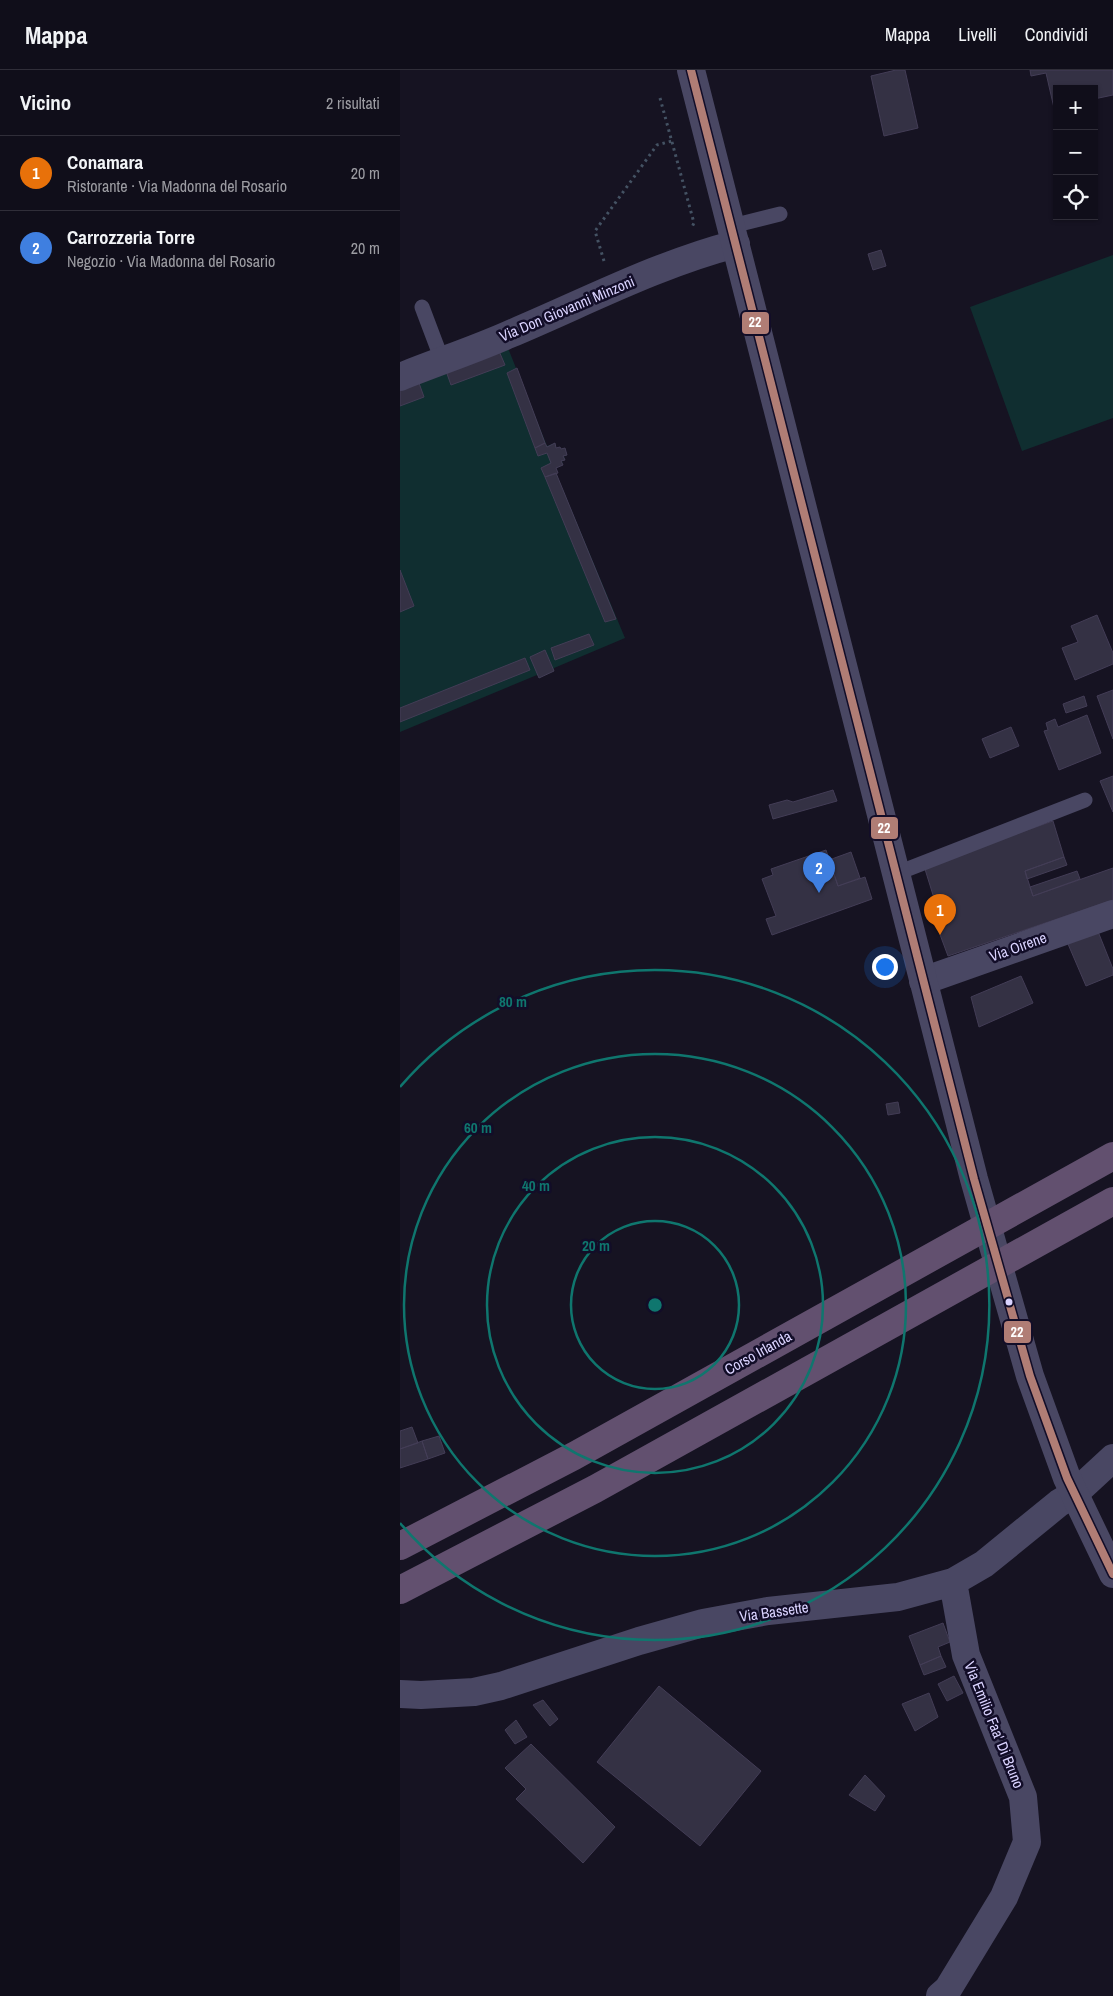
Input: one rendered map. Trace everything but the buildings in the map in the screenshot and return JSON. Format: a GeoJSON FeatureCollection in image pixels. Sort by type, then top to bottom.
{"type":"FeatureCollection","features":[{"type":"Feature","properties":{"kind":"highway","name":"Corso Irlanda"},"geometry":{"type":"LineString","coordinates":[[400,1546],[574,1456],[1113,1156]]}},
{"type":"Feature","properties":{"kind":"highway"},"geometry":{"type":"LineString","coordinates":[[400,1590],[595,1489],[1113,1201]]}},
{"type":"Feature","properties":{"kind":"street"},"geometry":{"type":"LineString","coordinates":[[691,70],[895,874],[924,981],[947,1081],[1018,1335],[1037,1394],[1074,1494],[1113,1574]]}},
{"type":"Feature","properties":{"kind":"street","name":"Via Don Giovanni Minzoni"},"geometry":{"type":"LineString","coordinates":[[400,377],[509,335],[624,284],[716,249],[734,235]]}},
{"type":"Feature","properties":{"kind":"street","name":"Via Oirene"},"geometry":{"type":"LineString","coordinates":[[924,981],[1113,914]]}},
{"type":"Feature","properties":{"kind":"street","name":"Via Bassette"},"geometry":{"type":"LineString","coordinates":[[400,1694],[421,1695],[483,1690],[528,1678],[639,1640],[703,1623],[768,1612],[898,1597],[953,1582],[984,1564],[1051,1508],[1074,1494],[1113,1458]]}},
{"type":"Feature","properties":{"kind":"street","name":"Via Emilio Faa' Di Bruno"},"geometry":{"type":"LineString","coordinates":[[940,1996],[948,1989],[1004,1897],[1027,1842],[1023,1797],[966,1655],[953,1582]]}},
{"type":"Feature","properties":{"kind":"lane"},"geometry":{"type":"LineString","coordinates":[[734,235],[780,214]]}},
{"type":"Feature","properties":{"kind":"lane"},"geometry":{"type":"LineString","coordinates":[[422,307],[442,360]]}},
{"type":"Feature","properties":{"kind":"lane"},"geometry":{"type":"LineString","coordinates":[[895,874],[1085,800]]}},
{"type":"Feature","properties":{"kind":"path"},"geometry":{"type":"LineString","coordinates":[[660,98],[694,223]]}},
{"type":"Feature","properties":{"kind":"path"},"geometry":{"type":"LineString","coordinates":[[604,261],[595,231],[657,144],[672,140]]}},
{"type":"Feature","properties":{"kind":"green space"},"geometry":{"type":"Polygon","coordinates":[[[1113,255],[1113,418],[1022,451],[970,307],[1113,255]]]}},
{"type":"Feature","properties":{"kind":"green space"},"geometry":{"type":"Polygon","coordinates":[[[508,348],[547,446],[555,443],[556,448],[565,448],[567,455],[564,456],[565,460],[562,461],[563,465],[556,468],[556,473],[625,638],[554,668],[554,671],[539,678],[537,675],[400,732],[400,390],[508,348]]]}},
{"type":"Feature","properties":{"kind":"transit line","name":"22"},"geometry":{"type":"LineString","coordinates":[[691,70],[974,1179],[1030,1376],[1067,1478],[1113,1574]]}},
{"type":"Feature","properties":{"kind":"place","name":"Carrozzeria Torre"},"geometry":{"type":"Point","coordinates":[819,893]}},
{"type":"Feature","properties":{"kind":"place","name":"Conamara"},"geometry":{"type":"Point","coordinates":[940,935]}}]}
